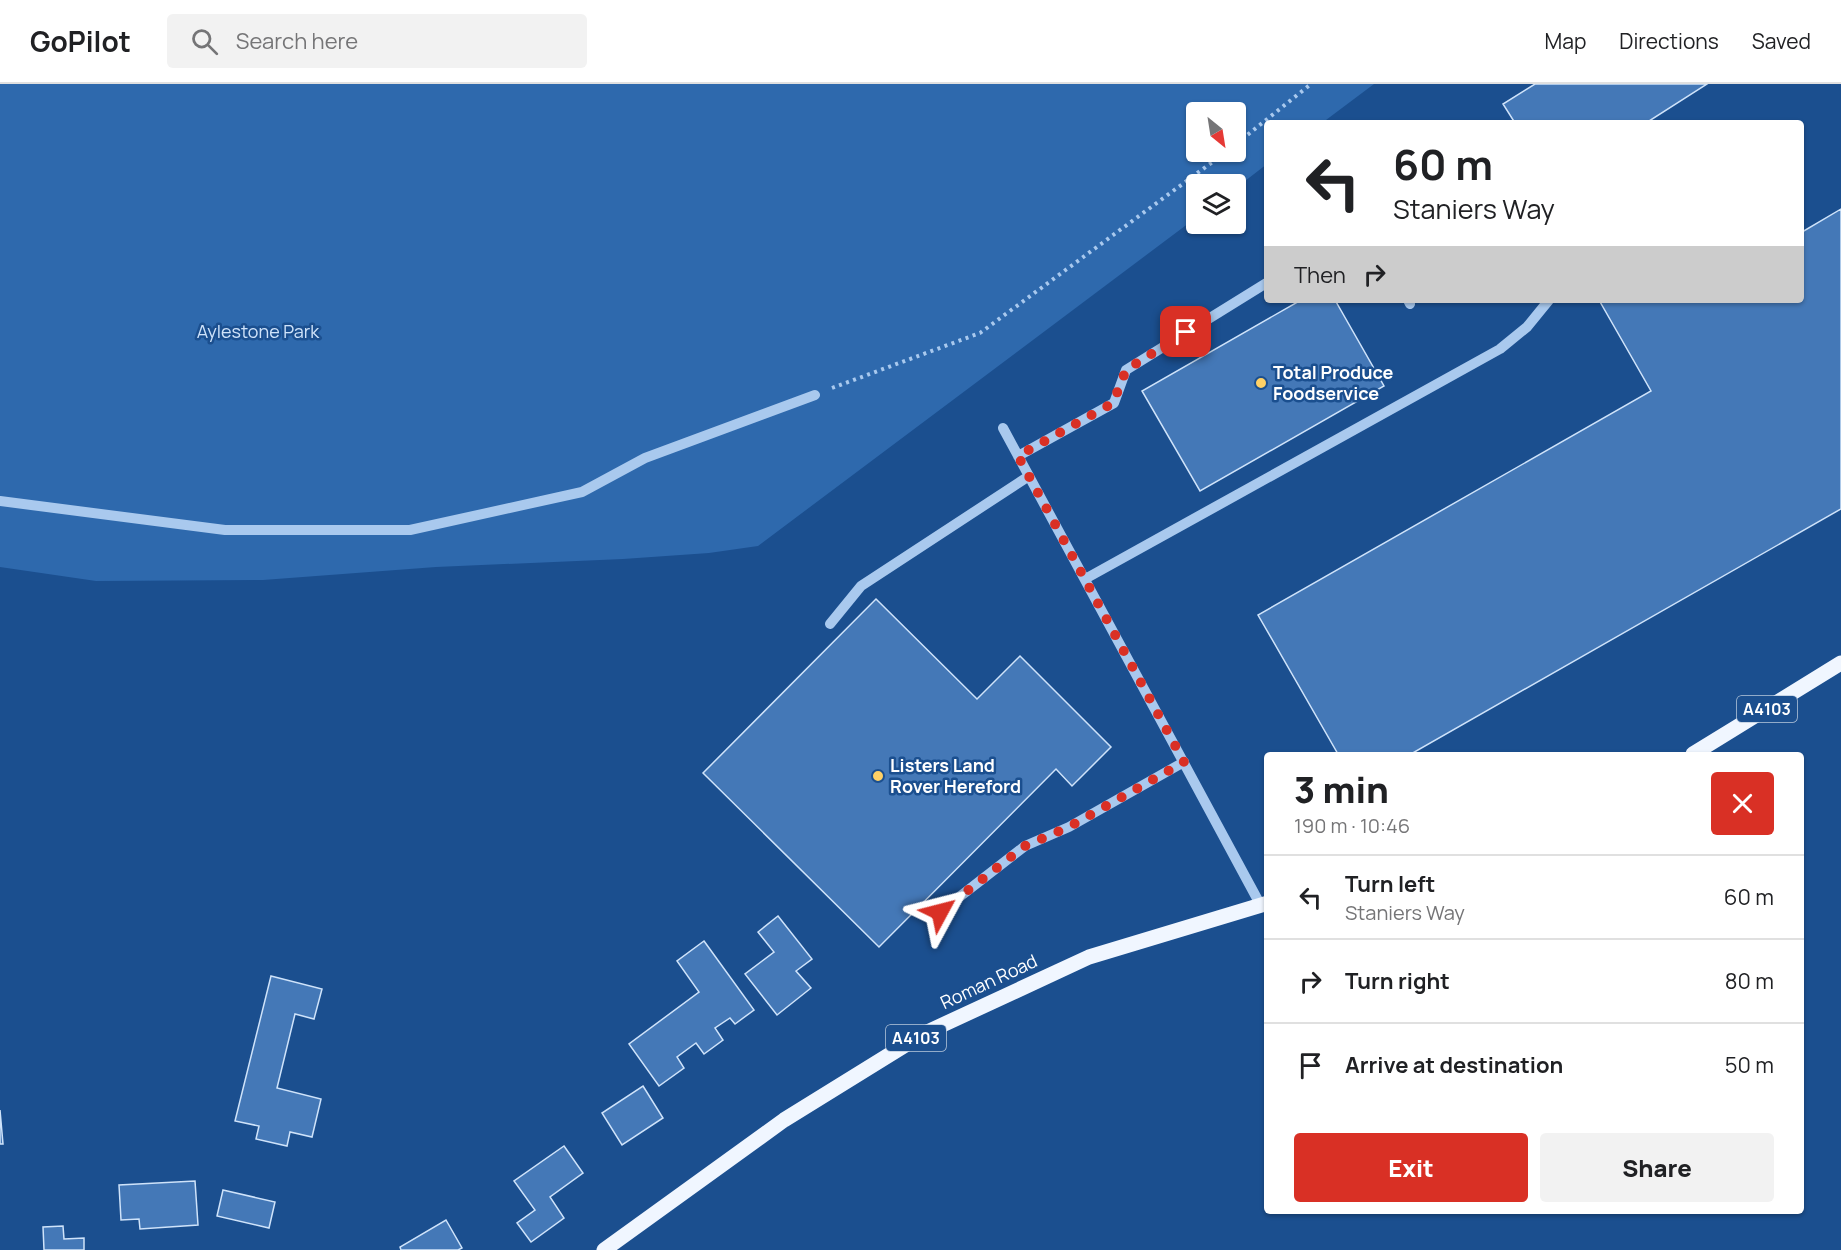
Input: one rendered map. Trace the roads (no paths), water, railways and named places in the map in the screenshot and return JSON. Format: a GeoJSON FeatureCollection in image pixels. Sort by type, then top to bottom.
{"type":"FeatureCollection","features":[{"type":"Feature","properties":{"kind":"main road","name":"A4103"},"geometry":{"type":"LineString","coordinates":[[1696,752],[1841,663]]}},
{"type":"Feature","properties":{"kind":"main road","name":"Roman Road"},"geometry":{"type":"LineString","coordinates":[[604,1250],[784,1120],[923,1034],[1089,957],[1264,904]]}},
{"type":"Feature","properties":{"kind":"lane"},"geometry":{"type":"LineString","coordinates":[[1018,456],[1113,403],[1126,370],[1264,284]]}},
{"type":"Feature","properties":{"kind":"lane"},"geometry":{"type":"LineString","coordinates":[[1084,579],[1500,349],[1527,327],[1547,303]]}},
{"type":"Feature","properties":{"kind":"lane"},"geometry":{"type":"LineString","coordinates":[[0,501],[225,530],[410,530],[582,492],[645,458],[815,394]]}},
{"type":"Feature","properties":{"kind":"lane"},"geometry":{"type":"LineString","coordinates":[[1003,428],[1184,762],[1264,904]]}},
{"type":"Feature","properties":{"kind":"lane"},"geometry":{"type":"LineString","coordinates":[[830,624],[861,586],[1029,476]]}},
{"type":"Feature","properties":{"kind":"lane"},"geometry":{"type":"LineString","coordinates":[[940,912],[1025,846],[1069,827],[1184,762]]}},
{"type":"Feature","properties":{"kind":"place","name":"Total Produce Foodservice"},"geometry":{"type":"Point","coordinates":[1261,383]}},
{"type":"Feature","properties":{"kind":"place","name":"Listers Land Rover Hereford"},"geometry":{"type":"Point","coordinates":[878,776]}},
{"type":"Feature","properties":{"kind":"park label","name":"Aylestone Park"},"geometry":{"type":"Point","coordinates":[258,332]}}]}
